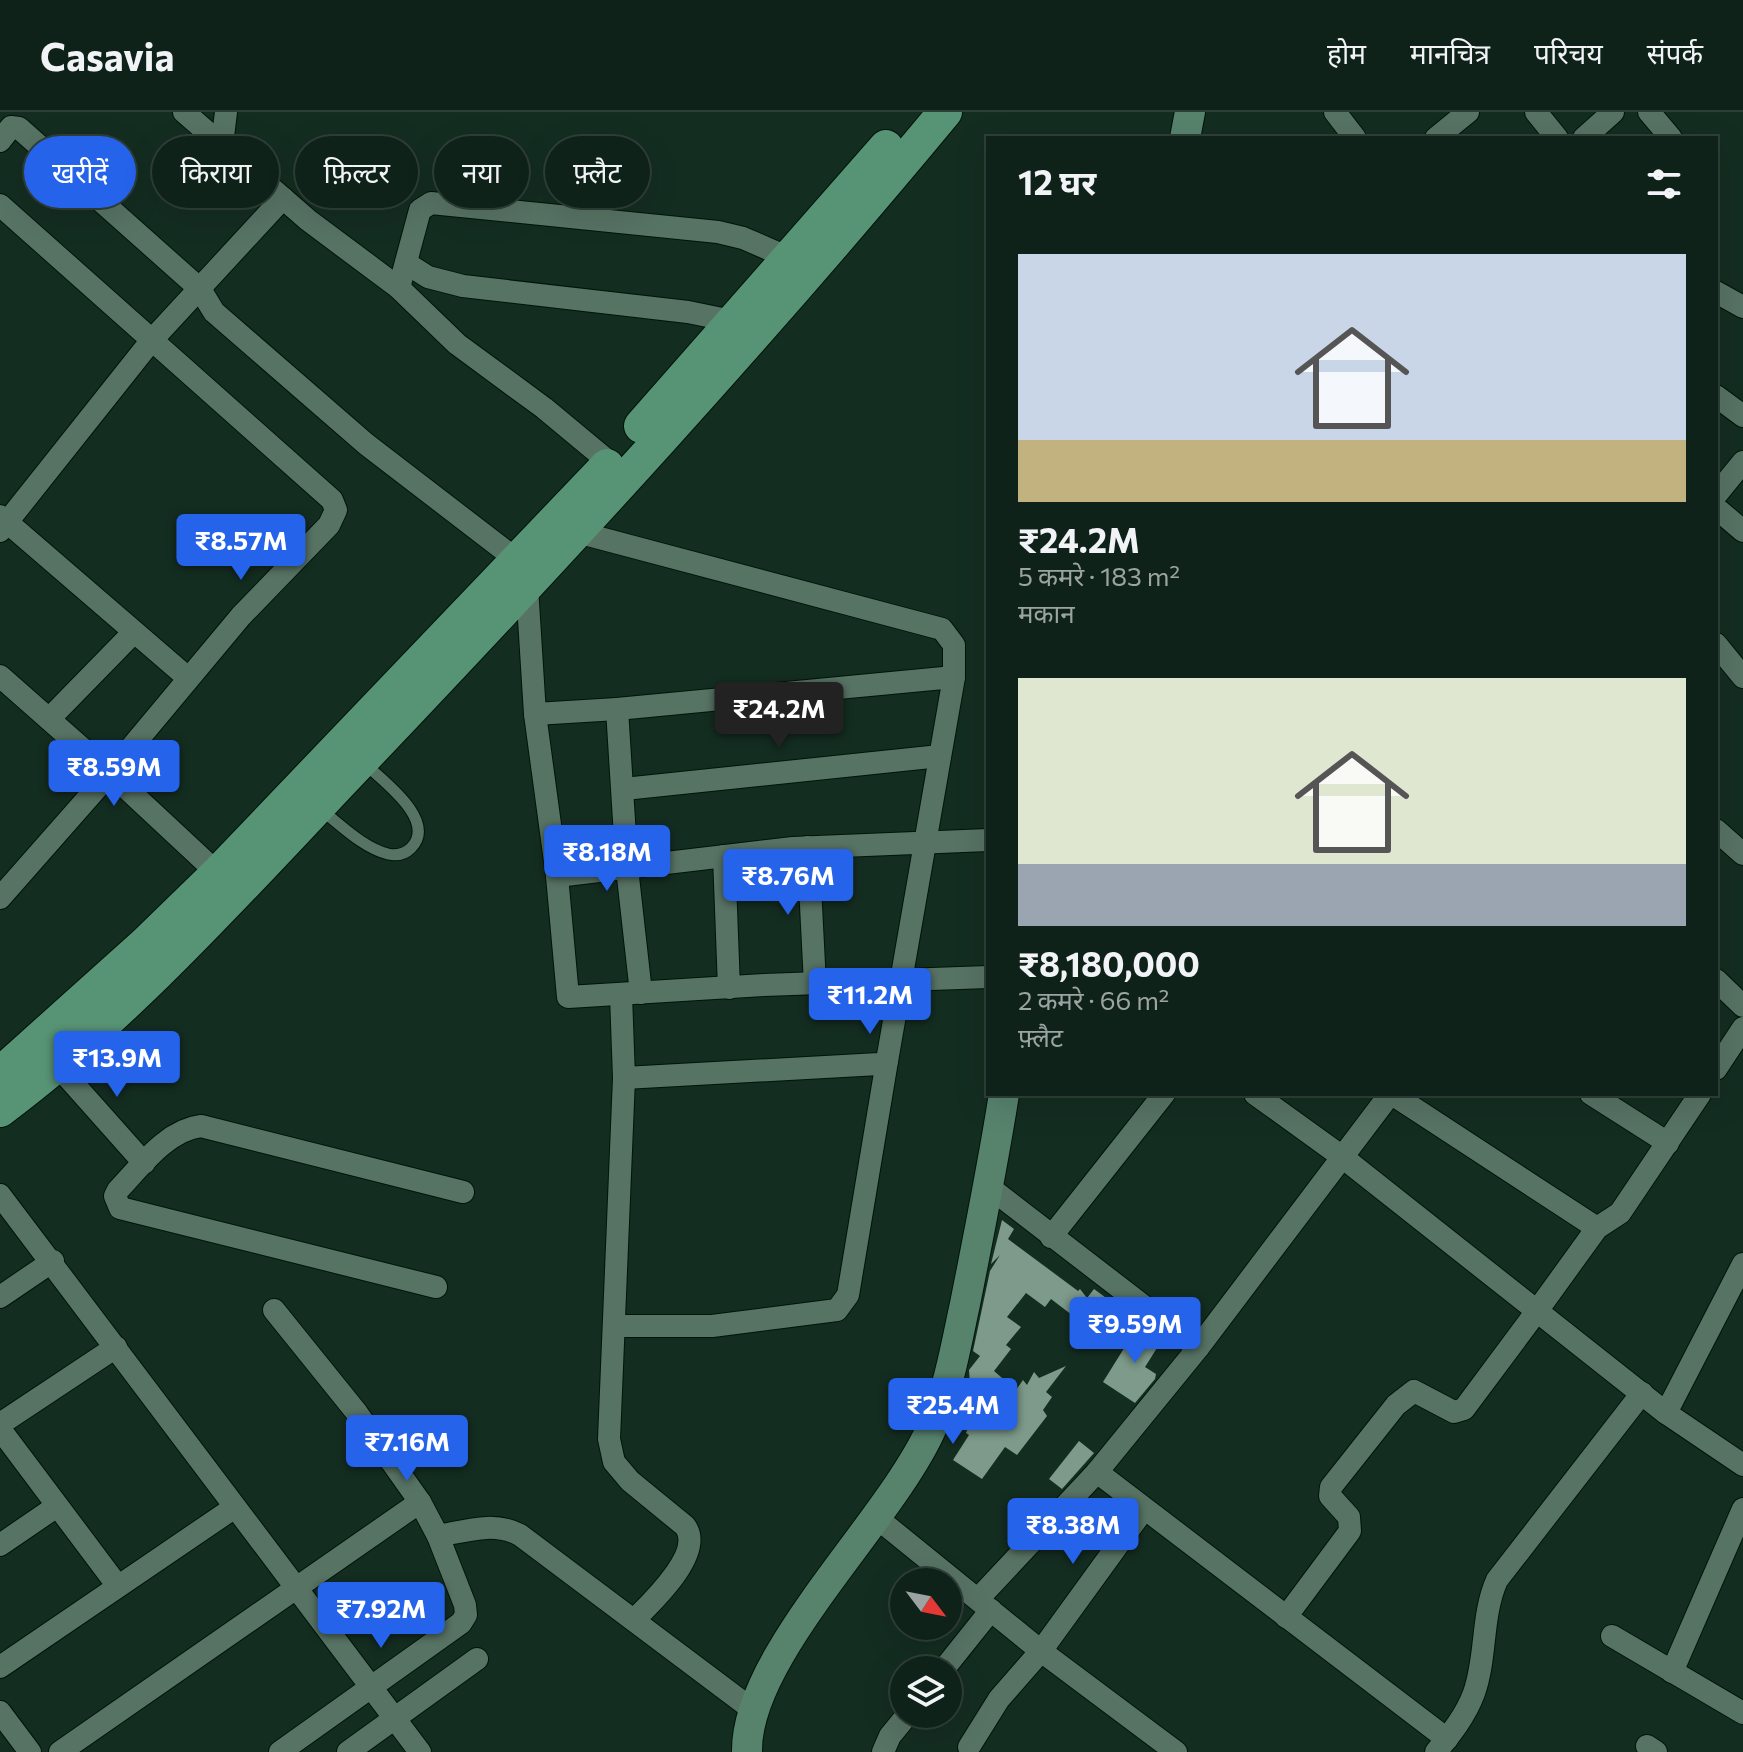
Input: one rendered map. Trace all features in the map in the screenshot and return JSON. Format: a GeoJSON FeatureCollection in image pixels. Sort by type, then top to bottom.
{"type":"FeatureCollection","features":[{"type":"Feature","properties":{"kind":"main road"},"geometry":{"type":"LineString","coordinates":[[1,1072],[145,944],[318,807],[522,573],[577,532],[618,470],[732,321],[787,257],[909,132],[945,112]]}},
{"type":"Feature","properties":{"kind":"main road"},"geometry":{"type":"LineString","coordinates":[[1185,136],[1190,112]]}},
{"type":"Feature","properties":{"kind":"main road"},"geometry":{"type":"LineString","coordinates":[[0,1110],[56,1064],[165,963],[227,882],[618,470],[909,132]]}},
{"type":"Feature","properties":{"kind":"main road"},"geometry":{"type":"LineString","coordinates":[[745,1750],[753,1710],[775,1666],[805,1617],[914,1464],[933,1425],[951,1372],[989,1187],[1004,1096]]}},
{"type":"Feature","properties":{"kind":"street"},"geometry":{"type":"LineString","coordinates":[[184,112],[212,136]]}},
{"type":"Feature","properties":{"kind":"street"},"geometry":{"type":"LineString","coordinates":[[223,136],[226,112]]}},
{"type":"Feature","properties":{"kind":"street"},"geometry":{"type":"LineString","coordinates":[[1335,112],[1353,136]]}},
{"type":"Feature","properties":{"kind":"street"},"geometry":{"type":"LineString","coordinates":[[1438,136],[1468,112]]}},
{"type":"Feature","properties":{"kind":"street"},"geometry":{"type":"LineString","coordinates":[[1536,112],[1555,136]]}},
{"type":"Feature","properties":{"kind":"street"},"geometry":{"type":"LineString","coordinates":[[1586,136],[1613,112]]}},
{"type":"Feature","properties":{"kind":"street"},"geometry":{"type":"LineString","coordinates":[[1649,112],[1669,136]]}},
{"type":"Feature","properties":{"kind":"street"},"geometry":{"type":"LineString","coordinates":[[0,141],[11,127],[19,128],[200,289],[214,312],[366,444],[522,573],[568,997],[986,977]]}},
{"type":"Feature","properties":{"kind":"street"},"geometry":{"type":"LineString","coordinates":[[279,195],[399,288],[457,344],[618,470]]}},
{"type":"Feature","properties":{"kind":"street"},"geometry":{"type":"LineString","coordinates":[[188,678],[3,523],[151,341],[283,198]]}},
{"type":"Feature","properties":{"kind":"street"},"geometry":{"type":"LineString","coordinates":[[399,288],[420,210],[431,203],[706,231],[743,238],[787,257]]}},
{"type":"Feature","properties":{"kind":"street"},"geometry":{"type":"LineString","coordinates":[[0,898],[110,773],[241,616],[329,525],[336,510],[332,500],[3,213]]}},
{"type":"Feature","properties":{"kind":"street"},"geometry":{"type":"LineString","coordinates":[[406,263],[428,277],[463,286],[688,312],[732,321]]}},
{"type":"Feature","properties":{"kind":"street"},"geometry":{"type":"LineString","coordinates":[[1718,293],[1743,307]]}},
{"type":"Feature","properties":{"kind":"street"},"geometry":{"type":"LineString","coordinates":[[1718,397],[1743,416]]}},
{"type":"Feature","properties":{"kind":"street"},"geometry":{"type":"LineString","coordinates":[[1718,493],[1743,462]]}},
{"type":"Feature","properties":{"kind":"street"},"geometry":{"type":"LineString","coordinates":[[1718,510],[1743,531]]}},
{"type":"Feature","properties":{"kind":"street"},"geometry":{"type":"LineString","coordinates":[[577,532],[942,629],[954,645],[954,677],[923,843],[848,1295],[837,1310],[712,1326],[616,1326]]}},
{"type":"Feature","properties":{"kind":"street"},"geometry":{"type":"LineString","coordinates":[[49,719],[134,632]]}},
{"type":"Feature","properties":{"kind":"street"},"geometry":{"type":"LineString","coordinates":[[1718,647],[1743,677]]}},
{"type":"Feature","properties":{"kind":"street"},"geometry":{"type":"LineString","coordinates":[[0,676],[227,882]]}},
{"type":"Feature","properties":{"kind":"street"},"geometry":{"type":"LineString","coordinates":[[535,714],[954,677]]}},
{"type":"Feature","properties":{"kind":"street"},"geometry":{"type":"LineString","coordinates":[[617,709],[624,789],[631,994],[624,1078],[609,1439],[614,1462],[630,1481],[691,1534],[686,1555],[672,1579],[634,1620]]}},
{"type":"Feature","properties":{"kind":"street"},"geometry":{"type":"LineString","coordinates":[[624,789],[940,756]]}},
{"type":"Feature","properties":{"kind":"street"},"geometry":{"type":"LineString","coordinates":[[1718,832],[1743,854]]}},
{"type":"Feature","properties":{"kind":"street"},"geometry":{"type":"LineString","coordinates":[[557,876],[808,847],[986,840]]}},
{"type":"Feature","properties":{"kind":"street"},"geometry":{"type":"LineString","coordinates":[[808,847],[815,984]]}},
{"type":"Feature","properties":{"kind":"street"},"geometry":{"type":"LineString","coordinates":[[724,856],[729,988]]}},
{"type":"Feature","properties":{"kind":"street"},"geometry":{"type":"LineString","coordinates":[[1718,982],[1743,1006]]}},
{"type":"Feature","properties":{"kind":"street"},"geometry":{"type":"LineString","coordinates":[[1718,1065],[1743,1028]]}},
{"type":"Feature","properties":{"kind":"street"},"geometry":{"type":"LineString","coordinates":[[624,1078],[879,1064],[887,1061]]}},
{"type":"Feature","properties":{"kind":"street"},"geometry":{"type":"LineString","coordinates":[[56,1064],[144,1163]]}},
{"type":"Feature","properties":{"kind":"street"},"geometry":{"type":"LineString","coordinates":[[1051,1237],[1162,1096]]}},
{"type":"Feature","properties":{"kind":"street"},"geometry":{"type":"LineString","coordinates":[[1258,1096],[1341,1156],[1666,1413],[1743,1465]]}},
{"type":"Feature","properties":{"kind":"street"},"geometry":{"type":"LineString","coordinates":[[952,1656],[984,1605],[1198,1348],[1389,1096]]}},
{"type":"Feature","properties":{"kind":"street"},"geometry":{"type":"LineString","coordinates":[[1394,1096],[1597,1228]]}},
{"type":"Feature","properties":{"kind":"street"},"geometry":{"type":"LineString","coordinates":[[1594,1096],[1668,1143]]}},
{"type":"Feature","properties":{"kind":"street"},"geometry":{"type":"LineString","coordinates":[[1286,1617],[1350,1531],[1349,1517],[1330,1496],[1331,1487],[1396,1405],[1414,1391],[1454,1412],[1464,1409],[1597,1228],[1620,1213],[1699,1096]]}},
{"type":"Feature","properties":{"kind":"street"},"geometry":{"type":"LineString","coordinates":[[436,1287],[120,1208],[116,1203],[118,1190],[174,1136],[186,1128],[201,1126],[463,1192]]}},
{"type":"Feature","properties":{"kind":"street"},"geometry":{"type":"LineString","coordinates":[[989,1187],[1198,1348]]}},
{"type":"Feature","properties":{"kind":"street"},"geometry":{"type":"LineString","coordinates":[[0,1195],[53,1261],[420,1752]]}},
{"type":"Feature","properties":{"kind":"street"},"geometry":{"type":"LineString","coordinates":[[0,1297],[53,1261]]}},
{"type":"Feature","properties":{"kind":"street"},"geometry":{"type":"LineString","coordinates":[[1666,1413],[1743,1264]]}},
{"type":"Feature","properties":{"kind":"street"},"geometry":{"type":"LineString","coordinates":[[274,1310],[357,1413],[420,1502],[438,1536],[466,1615],[461,1623],[371,1685],[294,1748]]}},
{"type":"Feature","properties":{"kind":"street"},"geometry":{"type":"LineString","coordinates":[[116,1347],[0,1426],[117,1585]]}},
{"type":"Feature","properties":{"kind":"street"},"geometry":{"type":"LineString","coordinates":[[1097,1472],[1286,1617],[1442,1745],[1464,1715],[1475,1691],[1488,1599],[1497,1580],[1642,1393]]}},
{"type":"Feature","properties":{"kind":"street"},"geometry":{"type":"LineString","coordinates":[[60,1752],[420,1502]]}},
{"type":"Feature","properties":{"kind":"street"},"geometry":{"type":"LineString","coordinates":[[0,1545],[57,1506]]}},
{"type":"Feature","properties":{"kind":"street"},"geometry":{"type":"LineString","coordinates":[[0,1667],[235,1507]]}},
{"type":"Feature","properties":{"kind":"street"},"geometry":{"type":"LineString","coordinates":[[969,1747],[999,1699],[1041,1651],[1144,1509]]}},
{"type":"Feature","properties":{"kind":"street"},"geometry":{"type":"LineString","coordinates":[[1672,1672],[1743,1509]]}},
{"type":"Feature","properties":{"kind":"street"},"geometry":{"type":"LineString","coordinates":[[877,1518],[1041,1651],[1176,1752]]}},
{"type":"Feature","properties":{"kind":"street"},"geometry":{"type":"LineString","coordinates":[[438,1536],[505,1527],[753,1710]]}},
{"type":"Feature","properties":{"kind":"street"},"geometry":{"type":"LineString","coordinates":[[1612,1636],[1743,1713]]}},
{"type":"Feature","properties":{"kind":"street"},"geometry":{"type":"LineString","coordinates":[[348,1752],[477,1659]]}},
{"type":"Feature","properties":{"kind":"street"},"geometry":{"type":"LineString","coordinates":[[0,1712],[30,1752]]}},
{"type":"Feature","properties":{"kind":"street"},"geometry":{"type":"LineString","coordinates":[[883,1752],[897,1728]]}},
{"type":"Feature","properties":{"kind":"lane"},"geometry":{"type":"LineString","coordinates":[[318,807],[378,850],[391,855],[403,854],[413,846],[418,836],[417,819],[362,760]]}},
{"type":"Feature","properties":{"kind":"building"},"geometry":{"type":"Polygon","coordinates":[[[1002,1220],[1014,1229],[1008,1239],[1078,1291],[1080,1289],[1087,1298],[1094,1289],[1113,1303],[1093,1331],[1051,1299],[1045,1307],[1026,1293],[1007,1317],[1021,1327],[1006,1345],[1011,1349],[994,1371],[1016,1390],[1023,1380],[1027,1385],[1034,1372],[1039,1378],[1066,1366],[1046,1392],[1052,1397],[1043,1410],[1047,1416],[1017,1455],[1005,1447],[982,1479],[953,1460],[969,1435],[966,1433],[971,1420],[962,1414],[973,1397],[966,1394],[970,1385],[969,1370],[980,1356],[973,1351],[990,1271],[1000,1255],[991,1264],[1002,1220]]]}},
{"type":"Feature","properties":{"kind":"building"},"geometry":{"type":"Polygon","coordinates":[[[1141,1321],[1162,1340],[1145,1367],[1156,1374],[1155,1379],[1135,1403],[1103,1382],[1141,1321]]]}},
{"type":"Feature","properties":{"kind":"building"},"geometry":{"type":"Polygon","coordinates":[[[1079,1441],[1094,1453],[1062,1489],[1049,1479],[1079,1441]]]}}]}
